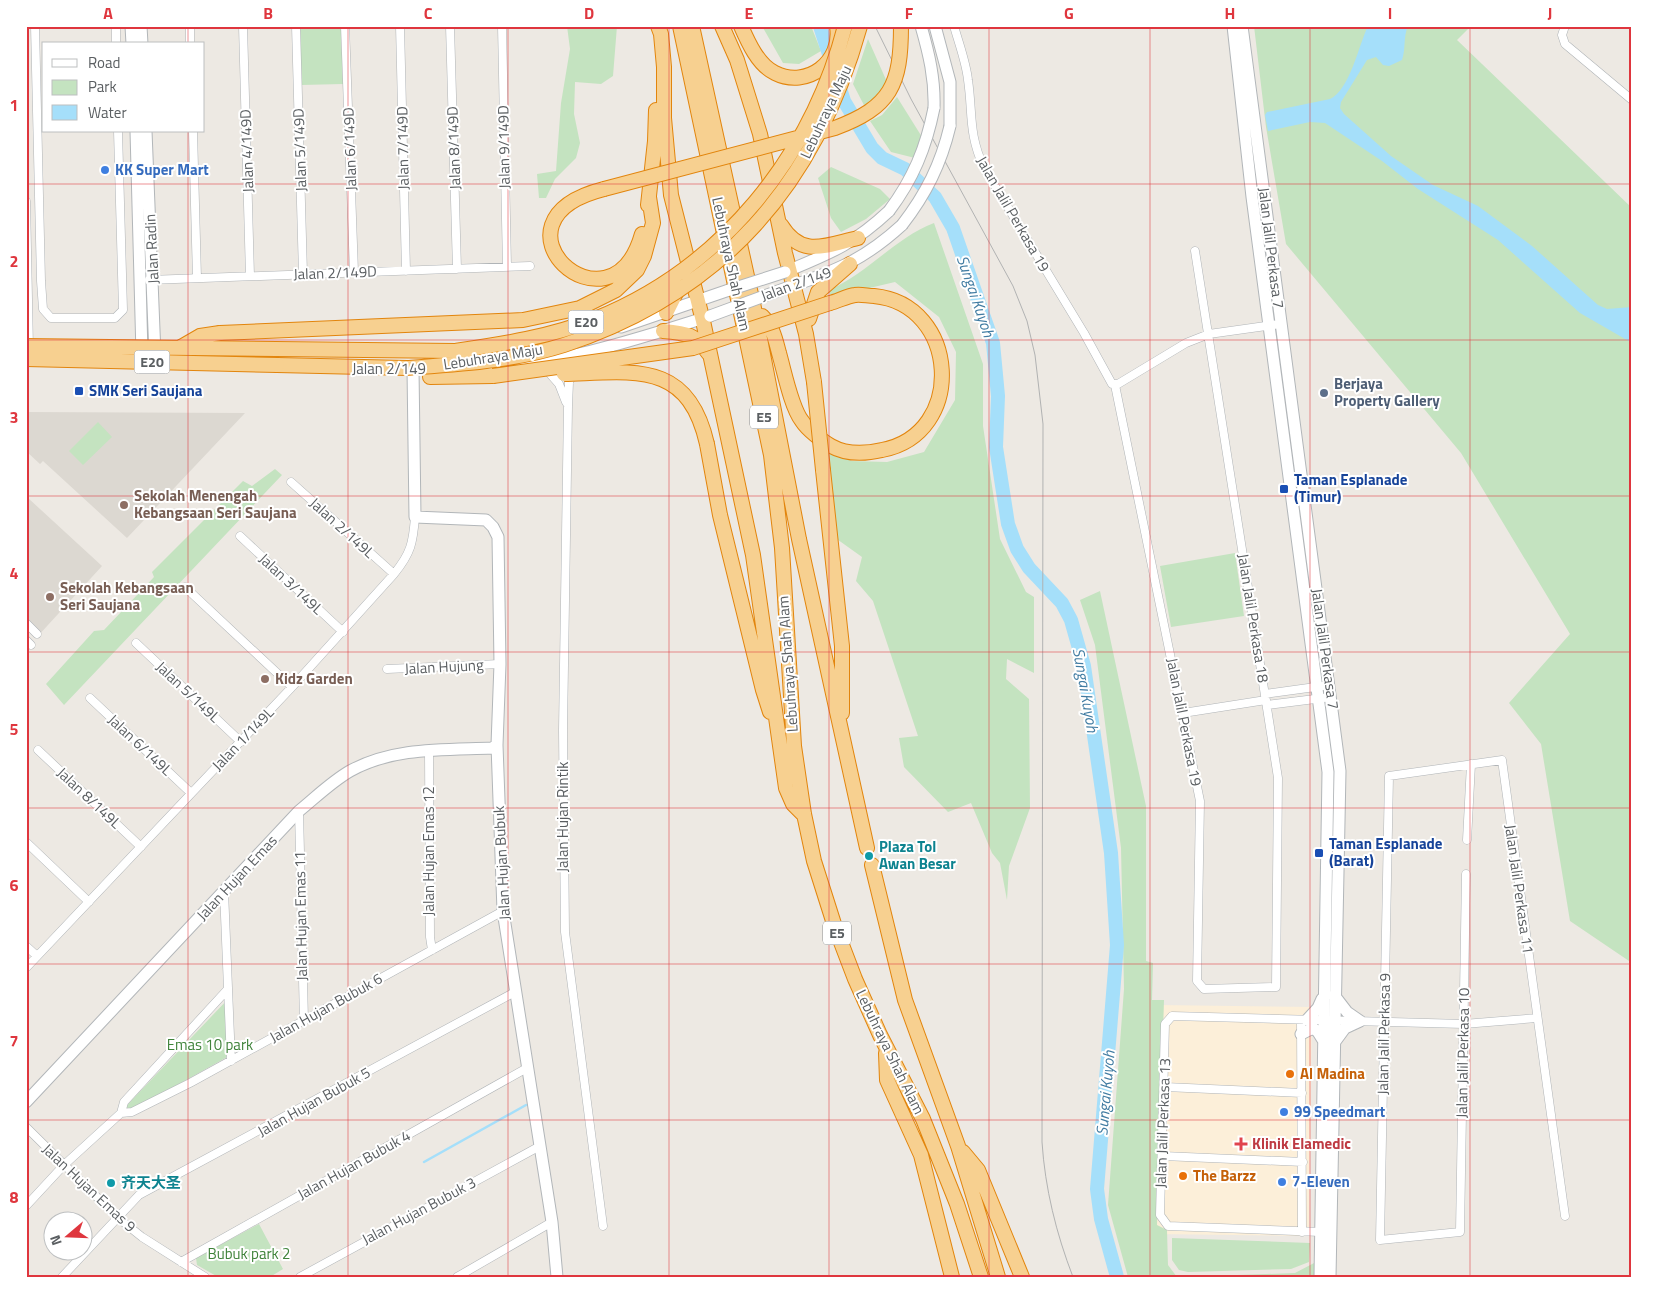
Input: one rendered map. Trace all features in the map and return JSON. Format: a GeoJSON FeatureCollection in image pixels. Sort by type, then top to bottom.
{"type":"FeatureCollection","features":[{"type":"Feature","properties":{"kind":"highway"},"geometry":{"type":"LineString","coordinates":[[656,26],[655,141],[650,197],[638,248],[626,265],[609,275],[585,278],[574,274],[560,264],[552,249],[551,234],[558,216],[572,202],[588,193],[604,189],[835,128],[861,118],[879,106],[891,91],[899,62],[901,26]]}},
{"type":"Feature","properties":{"kind":"highway"},"geometry":{"type":"LineString","coordinates":[[656,26],[661,34],[664,67],[664,118],[671,195],[706,317],[710,357],[753,555],[786,788],[793,804],[804,814]]}},
{"type":"Feature","properties":{"kind":"highway","name":"Lebuhraya Shah Alam"},"geometry":{"type":"LineString","coordinates":[[680,26],[771,456],[782,548],[794,746],[804,814],[814,861],[834,924],[861,994],[886,1048],[923,1119],[957,1204],[981,1277]]}},
{"type":"Feature","properties":{"kind":"highway","name":"Lebuhraya Shah Alam"},"geometry":{"type":"LineString","coordinates":[[692,26],[754,308],[799,539],[842,741],[867,848]]}},
{"type":"Feature","properties":{"kind":"highway"},"geometry":{"type":"LineString","coordinates":[[722,26],[751,103],[778,220],[787,271],[806,334],[814,382],[842,646],[842,741]]}},
{"type":"Feature","properties":{"kind":"highway"},"geometry":{"type":"LineString","coordinates":[[741,26],[762,63],[773,72],[790,79],[804,78],[825,66],[836,46],[838,26]]}},
{"type":"Feature","properties":{"kind":"highway","name":"Lebuhraya Maju"},"geometry":{"type":"LineString","coordinates":[[27,342],[455,352],[516,342],[595,319],[657,287],[697,260],[732,229],[768,189],[795,149],[820,103],[838,56],[846,26]]}},
{"type":"Feature","properties":{"kind":"highway","name":"Lebuhraya Maju"},"geometry":{"type":"LineString","coordinates":[[27,362],[410,368],[458,365],[518,357],[564,345],[639,314],[699,276],[760,220],[798,172],[832,107],[850,62],[860,26]]}},
{"type":"Feature","properties":{"kind":"highway"},"geometry":{"type":"LineString","coordinates":[[180,347],[200,336],[220,334],[523,320],[580,308],[616,290],[637,270],[644,256],[653,223],[650,197]]}},
{"type":"Feature","properties":{"kind":"highway"},"geometry":{"type":"LineString","coordinates":[[778,220],[795,242],[805,247],[819,248],[858,238]]}},
{"type":"Feature","properties":{"kind":"highway"},"geometry":{"type":"LineString","coordinates":[[666,313],[680,287],[686,248]]}},
{"type":"Feature","properties":{"kind":"highway"},"geometry":{"type":"LineString","coordinates":[[806,334],[812,305],[818,292],[850,264]]}},
{"type":"Feature","properties":{"kind":"highway"},"geometry":{"type":"LineString","coordinates":[[493,376],[694,348],[830,304],[855,295],[887,297],[910,309],[928,326],[942,357],[942,386],[932,416],[917,433],[893,448],[862,455],[831,446],[802,421],[789,390],[771,325],[754,308]]}},
{"type":"Feature","properties":{"kind":"highway"},"geometry":{"type":"LineString","coordinates":[[663,331],[688,334],[703,346],[710,357]]}},
{"type":"Feature","properties":{"kind":"highway"},"geometry":{"type":"LineString","coordinates":[[410,368],[430,377],[614,372],[645,374],[659,378],[684,392],[696,410],[707,444],[720,515],[763,690],[769,710],[778,723]]}},
{"type":"Feature","properties":{"kind":"highway","name":"Lebuhraya Shah Alam"},"geometry":{"type":"LineString","coordinates":[[872,865],[905,1000],[958,1146],[998,1277]]}},
{"type":"Feature","properties":{"kind":"highway"},"geometry":{"type":"LineString","coordinates":[[886,1048],[888,1080],[921,1156],[952,1277]]}},
{"type":"Feature","properties":{"kind":"highway"},"geometry":{"type":"LineString","coordinates":[[958,1146],[978,1170],[1022,1277]]}},
{"type":"Feature","properties":{"kind":"street"},"geometry":{"type":"LineString","coordinates":[[35,26],[43,309],[52,318],[114,318],[123,310],[118,132]]}},
{"type":"Feature","properties":{"kind":"street"},"geometry":{"type":"LineString","coordinates":[[116,26],[116,42]]}},
{"type":"Feature","properties":{"kind":"street"},"geometry":{"type":"LineString","coordinates":[[131,26],[132,42]]}},
{"type":"Feature","properties":{"kind":"street"},"geometry":{"type":"LineString","coordinates":[[141,26],[142,42]]}},
{"type":"Feature","properties":{"kind":"street"},"geometry":{"type":"LineString","coordinates":[[190,26],[190,42]]}},
{"type":"Feature","properties":{"kind":"street","name":"Jalan 4/149D"},"geometry":{"type":"LineString","coordinates":[[243,26],[250,276]]}},
{"type":"Feature","properties":{"kind":"street","name":"Jalan 5/149D"},"geometry":{"type":"LineString","coordinates":[[296,26],[303,274]]}},
{"type":"Feature","properties":{"kind":"street","name":"Jalan 6/149D"},"geometry":{"type":"LineString","coordinates":[[346,26],[354,272]]}},
{"type":"Feature","properties":{"kind":"street","name":"Jalan 7/149D"},"geometry":{"type":"LineString","coordinates":[[400,26],[406,271]]}},
{"type":"Feature","properties":{"kind":"street","name":"Jalan 8/149D"},"geometry":{"type":"LineString","coordinates":[[450,26],[457,269]]}},
{"type":"Feature","properties":{"kind":"street","name":"Jalan 9/149D"},"geometry":{"type":"LineString","coordinates":[[502,26],[507,267]]}},
{"type":"Feature","properties":{"kind":"street","name":"Jalan 2/149"},"geometry":{"type":"LineString","coordinates":[[27,342],[155,342],[311,346],[404,352],[479,351],[526,347],[586,337],[666,313],[787,271],[858,238],[889,212],[919,164],[925,148],[934,108],[935,86],[932,62],[921,26]]}},
{"type":"Feature","properties":{"kind":"street","name":"Jalan 2/149"},"geometry":{"type":"LineString","coordinates":[[27,362],[142,366],[508,368],[597,351],[706,317],[791,286],[850,264],[878,247],[902,225],[920,203],[936,172],[950,126],[950,82],[935,26]]}},
{"type":"Feature","properties":{"kind":"street","name":"Jalan Jalil Perkasa 19"},"geometry":{"type":"LineString","coordinates":[[954,26],[968,80],[972,135],[984,168],[1084,333],[1110,382],[1117,385],[1184,713],[1200,801],[1197,981],[1204,989],[1276,988]]}},
{"type":"Feature","properties":{"kind":"street","name":"Jalan Jalil Perkasa 7"},"geometry":{"type":"LineString","coordinates":[[1233,26],[1268,325],[1328,772],[1329,995]]}},
{"type":"Feature","properties":{"kind":"street","name":"Jalan Jalil Perkasa 7"},"geometry":{"type":"LineString","coordinates":[[1242,26],[1280,324],[1332,697],[1340,771],[1328,1020],[1330,1277]]}},
{"type":"Feature","properties":{"kind":"street"},"geometry":{"type":"LineString","coordinates":[[1565,26],[1562,35],[1565,44],[1632,100]]}},
{"type":"Feature","properties":{"kind":"street","name":"Jalan Radin"},"geometry":{"type":"LineString","coordinates":[[136,132],[142,366]]}},
{"type":"Feature","properties":{"kind":"street","name":"Jalan Radin"},"geometry":{"type":"LineString","coordinates":[[146,132],[155,366]]}},
{"type":"Feature","properties":{"kind":"street"},"geometry":{"type":"LineString","coordinates":[[193,132],[197,278]]}},
{"type":"Feature","properties":{"kind":"street"},"geometry":{"type":"LineString","coordinates":[[26,201],[27,362]]}},
{"type":"Feature","properties":{"kind":"street","name":"Jalan Jalil Perkasa 18"},"geometry":{"type":"LineString","coordinates":[[1195,251],[1278,778],[1276,988]]}},
{"type":"Feature","properties":{"kind":"street","name":"Jalan 2/149D"},"geometry":{"type":"LineString","coordinates":[[140,280],[530,266]]}},
{"type":"Feature","properties":{"kind":"street"},"geometry":{"type":"LineString","coordinates":[[1117,385],[1186,343],[1209,334],[1280,324]]}},
{"type":"Feature","properties":{"kind":"street","name":"Jalan Hujan Rintik"},"geometry":{"type":"LineString","coordinates":[[597,351],[582,360],[569,382],[563,730],[564,902],[565,932],[603,1226]]}},
{"type":"Feature","properties":{"kind":"street","name":"Jalan Hujan Rintik"},"geometry":{"type":"LineString","coordinates":[[536,363],[550,373],[560,384],[568,406]]}},
{"type":"Feature","properties":{"kind":"street","name":"Jalan 1/149L"},"geometry":{"type":"LineString","coordinates":[[26,968],[241,742],[343,632],[405,560],[413,545],[415,518],[410,368]]}},
{"type":"Feature","properties":{"kind":"street","name":"Jalan 2/149L"},"geometry":{"type":"LineString","coordinates":[[291,482],[394,574]]}},
{"type":"Feature","properties":{"kind":"street","name":"Jalan Hujan Bubuk"},"geometry":{"type":"LineString","coordinates":[[415,518],[486,520],[493,527],[498,537],[500,664],[497,745],[503,911],[552,1222],[557,1277]]}},
{"type":"Feature","properties":{"kind":"street","name":"Jalan 3/149L"},"geometry":{"type":"LineString","coordinates":[[240,536],[343,632]]}},
{"type":"Feature","properties":{"kind":"street"},"geometry":{"type":"LineString","coordinates":[[185,588],[292,687]]}},
{"type":"Feature","properties":{"kind":"street"},"geometry":{"type":"LineString","coordinates":[[26,623],[38,634]]}},
{"type":"Feature","properties":{"kind":"street","name":"Jalan 5/149L"},"geometry":{"type":"LineString","coordinates":[[136,643],[241,742]]}},
{"type":"Feature","properties":{"kind":"street","name":"Jalan Hujung"},"geometry":{"type":"LineString","coordinates":[[387,669],[500,664]]}},
{"type":"Feature","properties":{"kind":"street"},"geometry":{"type":"LineString","coordinates":[[1184,713],[1266,700],[1330,685]]}},
{"type":"Feature","properties":{"kind":"street"},"geometry":{"type":"LineString","coordinates":[[1266,700],[1332,697]]}},
{"type":"Feature","properties":{"kind":"street","name":"Jalan 6/149L"},"geometry":{"type":"LineString","coordinates":[[90,698],[191,793]]}},
{"type":"Feature","properties":{"kind":"street","name":"Jalan Hujan Emas"},"geometry":{"type":"LineString","coordinates":[[26,1102],[299,811],[338,779],[364,764],[384,757],[429,751],[492,748],[497,745]]}},
{"type":"Feature","properties":{"kind":"street","name":"Jalan 8/149L"},"geometry":{"type":"LineString","coordinates":[[38,750],[141,846]]}},
{"type":"Feature","properties":{"kind":"street","name":"Jalan Hujan Emas 12"},"geometry":{"type":"LineString","coordinates":[[429,751],[430,937],[432,950]]}},
{"type":"Feature","properties":{"kind":"street","name":"Jalan Jalil Perkasa 11"},"geometry":{"type":"LineString","coordinates":[[1471,764],[1502,760],[1565,1216]]}},
{"type":"Feature","properties":{"kind":"street"},"geometry":{"type":"LineString","coordinates":[[1467,840],[1471,764]]}},
{"type":"Feature","properties":{"kind":"street","name":"Jalan Jalil Perkasa 9"},"geometry":{"type":"LineString","coordinates":[[1460,1232],[1380,1240],[1389,776],[1471,764]]}},
{"type":"Feature","properties":{"kind":"street","name":"Jalan Hujan Emas 11"},"geometry":{"type":"LineString","coordinates":[[299,811],[304,1021]]}},
{"type":"Feature","properties":{"kind":"street"},"geometry":{"type":"LineString","coordinates":[[26,842],[89,902]]}},
{"type":"Feature","properties":{"kind":"street","name":"Jalan Jalil Perkasa 10"},"geometry":{"type":"LineString","coordinates":[[1460,1232],[1466,874]]}},
{"type":"Feature","properties":{"kind":"street"},"geometry":{"type":"LineString","coordinates":[[224,892],[226,990],[231,1060]]}},
{"type":"Feature","properties":{"kind":"street","name":"Jalan Hujan Bubuk 6"},"geometry":{"type":"LineString","coordinates":[[121,1113],[132,1112],[231,1060],[503,911]]}},
{"type":"Feature","properties":{"kind":"street"},"geometry":{"type":"LineString","coordinates":[[26,946],[37,956]]}},
{"type":"Feature","properties":{"kind":"street"},"geometry":{"type":"LineString","coordinates":[[26,1206],[64,1165],[121,1113],[124,1102],[226,990]]}},
{"type":"Feature","properties":{"kind":"street","name":"Jalan Hujan Bubuk 5"},"geometry":{"type":"LineString","coordinates":[[68,1275],[117,1217],[139,1195],[515,992]]}},
{"type":"Feature","properties":{"kind":"street"},"geometry":{"type":"LineString","coordinates":[[1302,1232],[1301,1034],[1304,1020],[1329,995],[1360,1021]]}},
{"type":"Feature","properties":{"kind":"street","name":"Jalan Jalil Perkasa 13"},"geometry":{"type":"LineString","coordinates":[[1321,1232],[1168,1226],[1160,1215],[1165,1087],[1165,1024],[1172,1016],[1464,1024],[1537,1018]]}},
{"type":"Feature","properties":{"kind":"street"},"geometry":{"type":"LineString","coordinates":[[1301,1034],[1313,1028],[1328,1042],[1344,1028],[1360,1021]]}},
{"type":"Feature","properties":{"kind":"street","name":"Jalan Jalil Perkasa 7"},"geometry":{"type":"LineString","coordinates":[[1320,1277],[1328,1042]]}},
{"type":"Feature","properties":{"kind":"street","name":"Jalan Hujan Bubuk 4"},"geometry":{"type":"LineString","coordinates":[[181,1262],[527,1068]]}},
{"type":"Feature","properties":{"kind":"street"},"geometry":{"type":"LineString","coordinates":[[1165,1087],[1302,1093]]}},
{"type":"Feature","properties":{"kind":"street","name":"Jalan Hujan Emas 9"},"geometry":{"type":"LineString","coordinates":[[26,1127],[117,1217],[142,1237],[205,1277]]}},
{"type":"Feature","properties":{"kind":"street","name":"Jalan Hujan Bubuk 3"},"geometry":{"type":"LineString","coordinates":[[300,1277],[540,1146]]}},
{"type":"Feature","properties":{"kind":"street"},"geometry":{"type":"LineString","coordinates":[[1163,1156],[1302,1162]]}},
{"type":"Feature","properties":{"kind":"street"},"geometry":{"type":"LineString","coordinates":[[457,1277],[552,1222]]}},
{"type":"Feature","properties":{"kind":"shaded area","name":"Sekolah Menengah Kebangsaan Seri Saujana"},"geometry":{"type":"Polygon","coordinates":[[[26,412],[245,413],[127,538],[43,461],[40,464],[26,451],[26,412]]]}},
{"type":"Feature","properties":{"kind":"shaded area","name":"Sekolah Kebangsaan Seri Saujana"},"geometry":{"type":"Polygon","coordinates":[[[28,498],[102,566],[37,637],[26,627],[28,498]]]}},
{"type":"Feature","properties":{"kind":"shaded area"},"geometry":{"type":"Polygon","coordinates":[[[1157,1005],[1312,1007],[1309,1236],[1154,1234],[1157,1005]]]}},
{"type":"Feature","properties":{"kind":"green space"},"geometry":{"type":"Polygon","coordinates":[[[300,26],[341,26],[343,84],[301,85],[300,26]]]}},
{"type":"Feature","properties":{"kind":"green space"},"geometry":{"type":"Polygon","coordinates":[[[567,26],[617,26],[613,76],[601,84],[575,82],[574,114],[580,143],[576,158],[555,179],[546,198],[539,198],[537,174],[556,171],[561,103],[570,49],[567,26]]]}},
{"type":"Feature","properties":{"kind":"green space"},"geometry":{"type":"Polygon","coordinates":[[[762,26],[811,26],[821,51],[799,64],[783,63],[762,26]]]}},
{"type":"Feature","properties":{"kind":"green space"},"geometry":{"type":"Polygon","coordinates":[[[1254,26],[1471,26],[1457,40],[1632,208],[1632,963],[1570,921],[1541,744],[1509,703],[1570,634],[1461,453],[1286,244],[1266,127],[1254,26]]]}},
{"type":"Feature","properties":{"kind":"green space"},"geometry":{"type":"Polygon","coordinates":[[[868,39],[887,82],[881,95],[866,109],[853,84],[868,39]]]}},
{"type":"Feature","properties":{"kind":"green space"},"geometry":{"type":"Polygon","coordinates":[[[897,97],[922,137],[915,158],[891,152],[870,121],[882,115],[897,97]]]}},
{"type":"Feature","properties":{"kind":"green space"},"geometry":{"type":"Polygon","coordinates":[[[831,167],[880,189],[890,199],[866,219],[841,232],[831,218],[818,178],[831,167]]]}},
{"type":"Feature","properties":{"kind":"green space"},"geometry":{"type":"Polygon","coordinates":[[[934,223],[983,364],[983,426],[1000,539],[1026,592],[1034,597],[1034,673],[1007,659],[1006,679],[1029,699],[1030,808],[1009,866],[1007,900],[1000,863],[992,853],[971,803],[948,812],[904,767],[899,738],[918,736],[873,601],[856,581],[862,557],[834,537],[828,450],[852,461],[887,462],[924,452],[955,400],[956,352],[939,317],[895,282],[831,297],[829,290],[843,283],[907,237],[934,223]]]}},
{"type":"Feature","properties":{"kind":"green space"},"geometry":{"type":"Polygon","coordinates":[[[98,422],[112,437],[83,465],[69,451],[98,422]]]}},
{"type":"Feature","properties":{"kind":"green space"},"geometry":{"type":"Polygon","coordinates":[[[275,469],[282,475],[64,705],[46,684],[94,631],[104,630],[154,577],[152,572],[243,481],[252,486],[275,469]]]}},
{"type":"Feature","properties":{"kind":"green space"},"geometry":{"type":"Polygon","coordinates":[[[1235,553],[1244,616],[1171,627],[1160,566],[1235,553]]]}},
{"type":"Feature","properties":{"kind":"green space"},"geometry":{"type":"Polygon","coordinates":[[[1100,591],[1146,806],[1146,961],[1153,963],[1152,1000],[1164,1000],[1157,1225],[1167,1230],[1168,1265],[1177,1277],[1128,1277],[1108,1205],[1124,989],[1121,848],[1095,645],[1080,600],[1100,591]]]}},
{"type":"Feature","properties":{"kind":"green space","name":"Emas 10 park"},"geometry":{"type":"Polygon","coordinates":[[[229,998],[229,1056],[111,1122],[229,998]]]}},
{"type":"Feature","properties":{"kind":"green space","name":"Bubuk park 2"},"geometry":{"type":"Polygon","coordinates":[[[259,1224],[283,1269],[270,1277],[218,1277],[197,1265],[196,1258],[259,1224]]]}},
{"type":"Feature","properties":{"kind":"green space"},"geometry":{"type":"Polygon","coordinates":[[[1172,1238],[1310,1243],[1309,1262],[1291,1269],[1188,1272],[1179,1270],[1172,1260],[1172,1238]]]}},
{"type":"Feature","properties":{"kind":"green space"},"geometry":{"type":"Polygon","coordinates":[[[1316,1262],[1316,1277],[1182,1277],[1295,1273],[1316,1262]]]}},
{"type":"Feature","properties":{"kind":"water"},"geometry":{"type":"Polygon","coordinates":[[[1368,26],[1408,26],[1402,60],[1389,66],[1383,65],[1376,57],[1367,60],[1341,102],[1340,108],[1344,114],[1391,156],[1433,185],[1478,206],[1532,246],[1598,305],[1607,309],[1632,307],[1632,343],[1580,313],[1498,240],[1418,189],[1382,161],[1325,123],[1310,122],[1268,131],[1265,115],[1267,112],[1330,99],[1337,94],[1348,77],[1368,26]]]}},
{"type":"Feature","properties":{"kind":"waterway","name":"Sungai Kuyoh"},"geometry":{"type":"LineString","coordinates":[[820,26],[844,101],[872,148],[882,158],[905,169],[935,197],[953,228],[993,343],[998,396],[996,447],[1008,524],[1017,549],[1029,568],[1062,603],[1071,620],[1084,666],[1111,853],[1117,945],[1097,1189],[1101,1219],[1117,1277]]}},
{"type":"Feature","properties":{"kind":"waterway"},"geometry":{"type":"LineString","coordinates":[[424,1162],[526,1105]]}},
{"type":"Feature","properties":{"kind":"tram line"},"geometry":{"type":"LineString","coordinates":[[875,26],[911,99],[1013,286],[1027,321],[1035,355],[1043,424],[1042,1142],[1052,1210],[1061,1244],[1073,1277]]}},
{"type":"Feature","properties":{"kind":"place","name":"KK Super Mart"},"geometry":{"type":"Point","coordinates":[105,170]}},
{"type":"Feature","properties":{"kind":"place","name":"SMK Seri Saujana"},"geometry":{"type":"Point","coordinates":[79,391]}},
{"type":"Feature","properties":{"kind":"place","name":"Berjaya Property Gallery"},"geometry":{"type":"Point","coordinates":[1324,393]}},
{"type":"Feature","properties":{"kind":"place","name":"Taman Esplanade (Timur)"},"geometry":{"type":"Point","coordinates":[1284,489]}},
{"type":"Feature","properties":{"kind":"place","name":"Sekolah Menengah Kebangsaan Seri Saujana"},"geometry":{"type":"Point","coordinates":[124,505]}},
{"type":"Feature","properties":{"kind":"place","name":"Sekolah Kebangsaan Seri Saujana"},"geometry":{"type":"Point","coordinates":[50,597]}},
{"type":"Feature","properties":{"kind":"place","name":"Kidz Garden"},"geometry":{"type":"Point","coordinates":[265,679]}},
{"type":"Feature","properties":{"kind":"place","name":"Taman Esplanade (Barat)"},"geometry":{"type":"Point","coordinates":[1319,853]}},
{"type":"Feature","properties":{"kind":"place","name":"Plaza Tol Awan Besar"},"geometry":{"type":"Point","coordinates":[869,856]}},
{"type":"Feature","properties":{"kind":"place","name":"Al Madina"},"geometry":{"type":"Point","coordinates":[1290,1074]}},
{"type":"Feature","properties":{"kind":"place","name":"99 Speedmart"},"geometry":{"type":"Point","coordinates":[1284,1112]}},
{"type":"Feature","properties":{"kind":"place","name":"Klinik Elamedic"},"geometry":{"type":"Point","coordinates":[1241,1144]}},
{"type":"Feature","properties":{"kind":"place","name":"The Barzz"},"geometry":{"type":"Point","coordinates":[1183,1176]}},
{"type":"Feature","properties":{"kind":"place","name":"7-Eleven"},"geometry":{"type":"Point","coordinates":[1282,1182]}},
{"type":"Feature","properties":{"kind":"place","name":"齐天大圣"},"geometry":{"type":"Point","coordinates":[111,1183]}}]}
